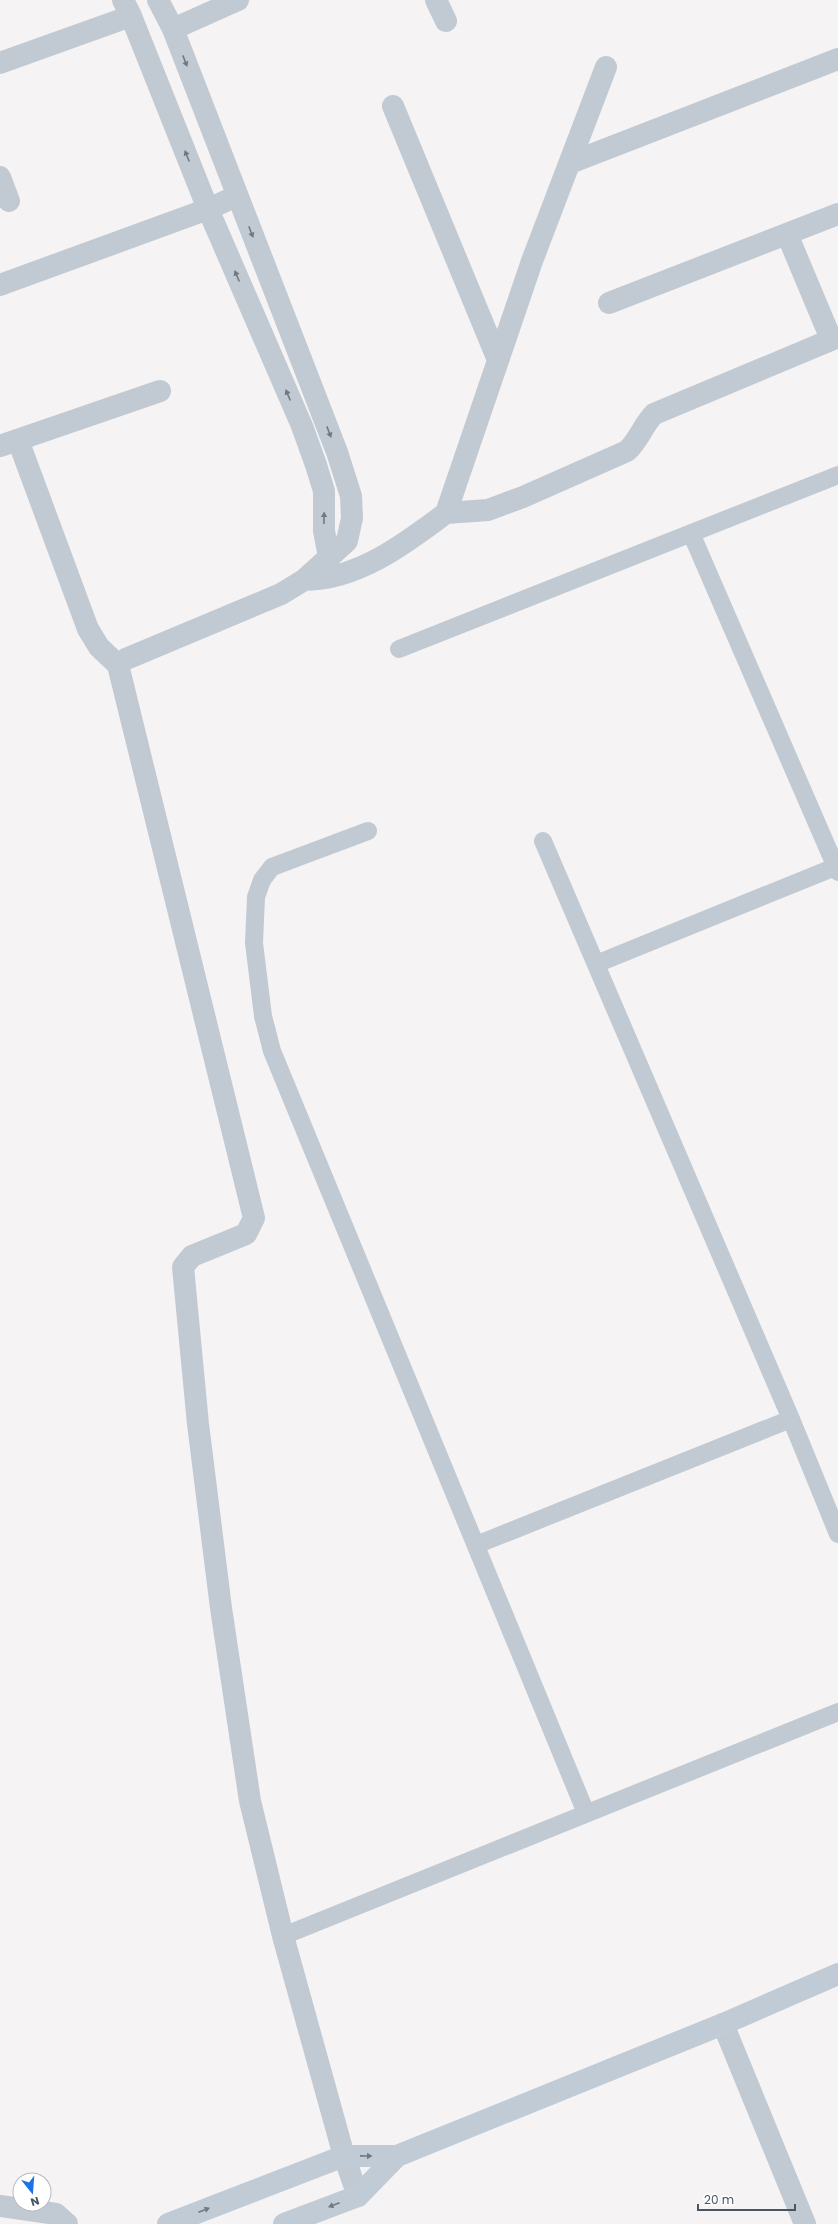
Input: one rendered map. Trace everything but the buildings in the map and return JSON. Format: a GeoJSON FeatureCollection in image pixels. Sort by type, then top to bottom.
{"type":"FeatureCollection","features":[{"type":"Feature","properties":{"kind":"street"},"geometry":{"type":"LineString","coordinates":[[118,665],[126,659],[280,594],[304,580],[347,541],[352,518],[350,496],[346,478],[173,29],[158,0]]}},
{"type":"Feature","properties":{"kind":"street"},"geometry":{"type":"LineString","coordinates":[[173,29],[238,0]]}},
{"type":"Feature","properties":{"kind":"street"},"geometry":{"type":"LineString","coordinates":[[436,0],[446,21]]}},
{"type":"Feature","properties":{"kind":"street"},"geometry":{"type":"LineString","coordinates":[[0,63],[127,8],[208,209],[302,426],[324,492],[324,531],[329,557]]}},
{"type":"Feature","properties":{"kind":"street"},"geometry":{"type":"LineString","coordinates":[[570,163],[838,59]]}},
{"type":"Feature","properties":{"kind":"street"},"geometry":{"type":"LineString","coordinates":[[446,513],[532,261],[606,67]]}},
{"type":"Feature","properties":{"kind":"street"},"geometry":{"type":"LineString","coordinates":[[393,106],[498,360]]}},
{"type":"Feature","properties":{"kind":"street"},"geometry":{"type":"LineString","coordinates":[[0,177],[9,201]]}},
{"type":"Feature","properties":{"kind":"street"},"geometry":{"type":"LineString","coordinates":[[0,285],[208,209],[237,196]]}},
{"type":"Feature","properties":{"kind":"street"},"geometry":{"type":"LineString","coordinates":[[609,303],[838,214]]}},
{"type":"Feature","properties":{"kind":"street"},"geometry":{"type":"LineString","coordinates":[[304,580],[320,580],[351,571],[381,558],[414,537],[446,513],[488,510],[523,497],[627,451],[636,443],[646,422],[654,414],[835,338],[787,234]]}},
{"type":"Feature","properties":{"kind":"street"},"geometry":{"type":"LineString","coordinates":[[160,391],[9,443],[88,629],[98,647],[118,665],[254,1218],[246,1234],[192,1256],[182,1267],[198,1424],[221,1608],[249,1793],[283,1936],[344,2156],[358,2196]]}},
{"type":"Feature","properties":{"kind":"street"},"geometry":{"type":"LineString","coordinates":[[168,2224],[344,2156],[397,2156],[723,2024],[838,1974]]}},
{"type":"Feature","properties":{"kind":"street"},"geometry":{"type":"LineString","coordinates":[[723,2024],[805,2224]]}},
{"type":"Feature","properties":{"kind":"street"},"geometry":{"type":"LineString","coordinates":[[284,2224],[358,2196],[397,2156]]}},
{"type":"Feature","properties":{"kind":"street"},"geometry":{"type":"LineString","coordinates":[[0,2206],[56,2214],[67,2224]]}},
{"type":"Feature","properties":{"kind":"lane"},"geometry":{"type":"LineString","coordinates":[[399,649],[838,475]]}},
{"type":"Feature","properties":{"kind":"lane"},"geometry":{"type":"LineString","coordinates":[[596,964],[837,870],[690,533]]}},
{"type":"Feature","properties":{"kind":"lane"},"geometry":{"type":"LineString","coordinates":[[368,831],[272,867],[262,880],[256,897],[254,943],[257,981],[263,1016],[272,1051],[586,1813]]}},
{"type":"Feature","properties":{"kind":"lane"},"geometry":{"type":"LineString","coordinates":[[543,841],[791,1419],[838,1534]]}},
{"type":"Feature","properties":{"kind":"lane"},"geometry":{"type":"LineString","coordinates":[[476,1546],[791,1419]]}},
{"type":"Feature","properties":{"kind":"lane"},"geometry":{"type":"LineString","coordinates":[[283,1936],[838,1712]]}}]}
